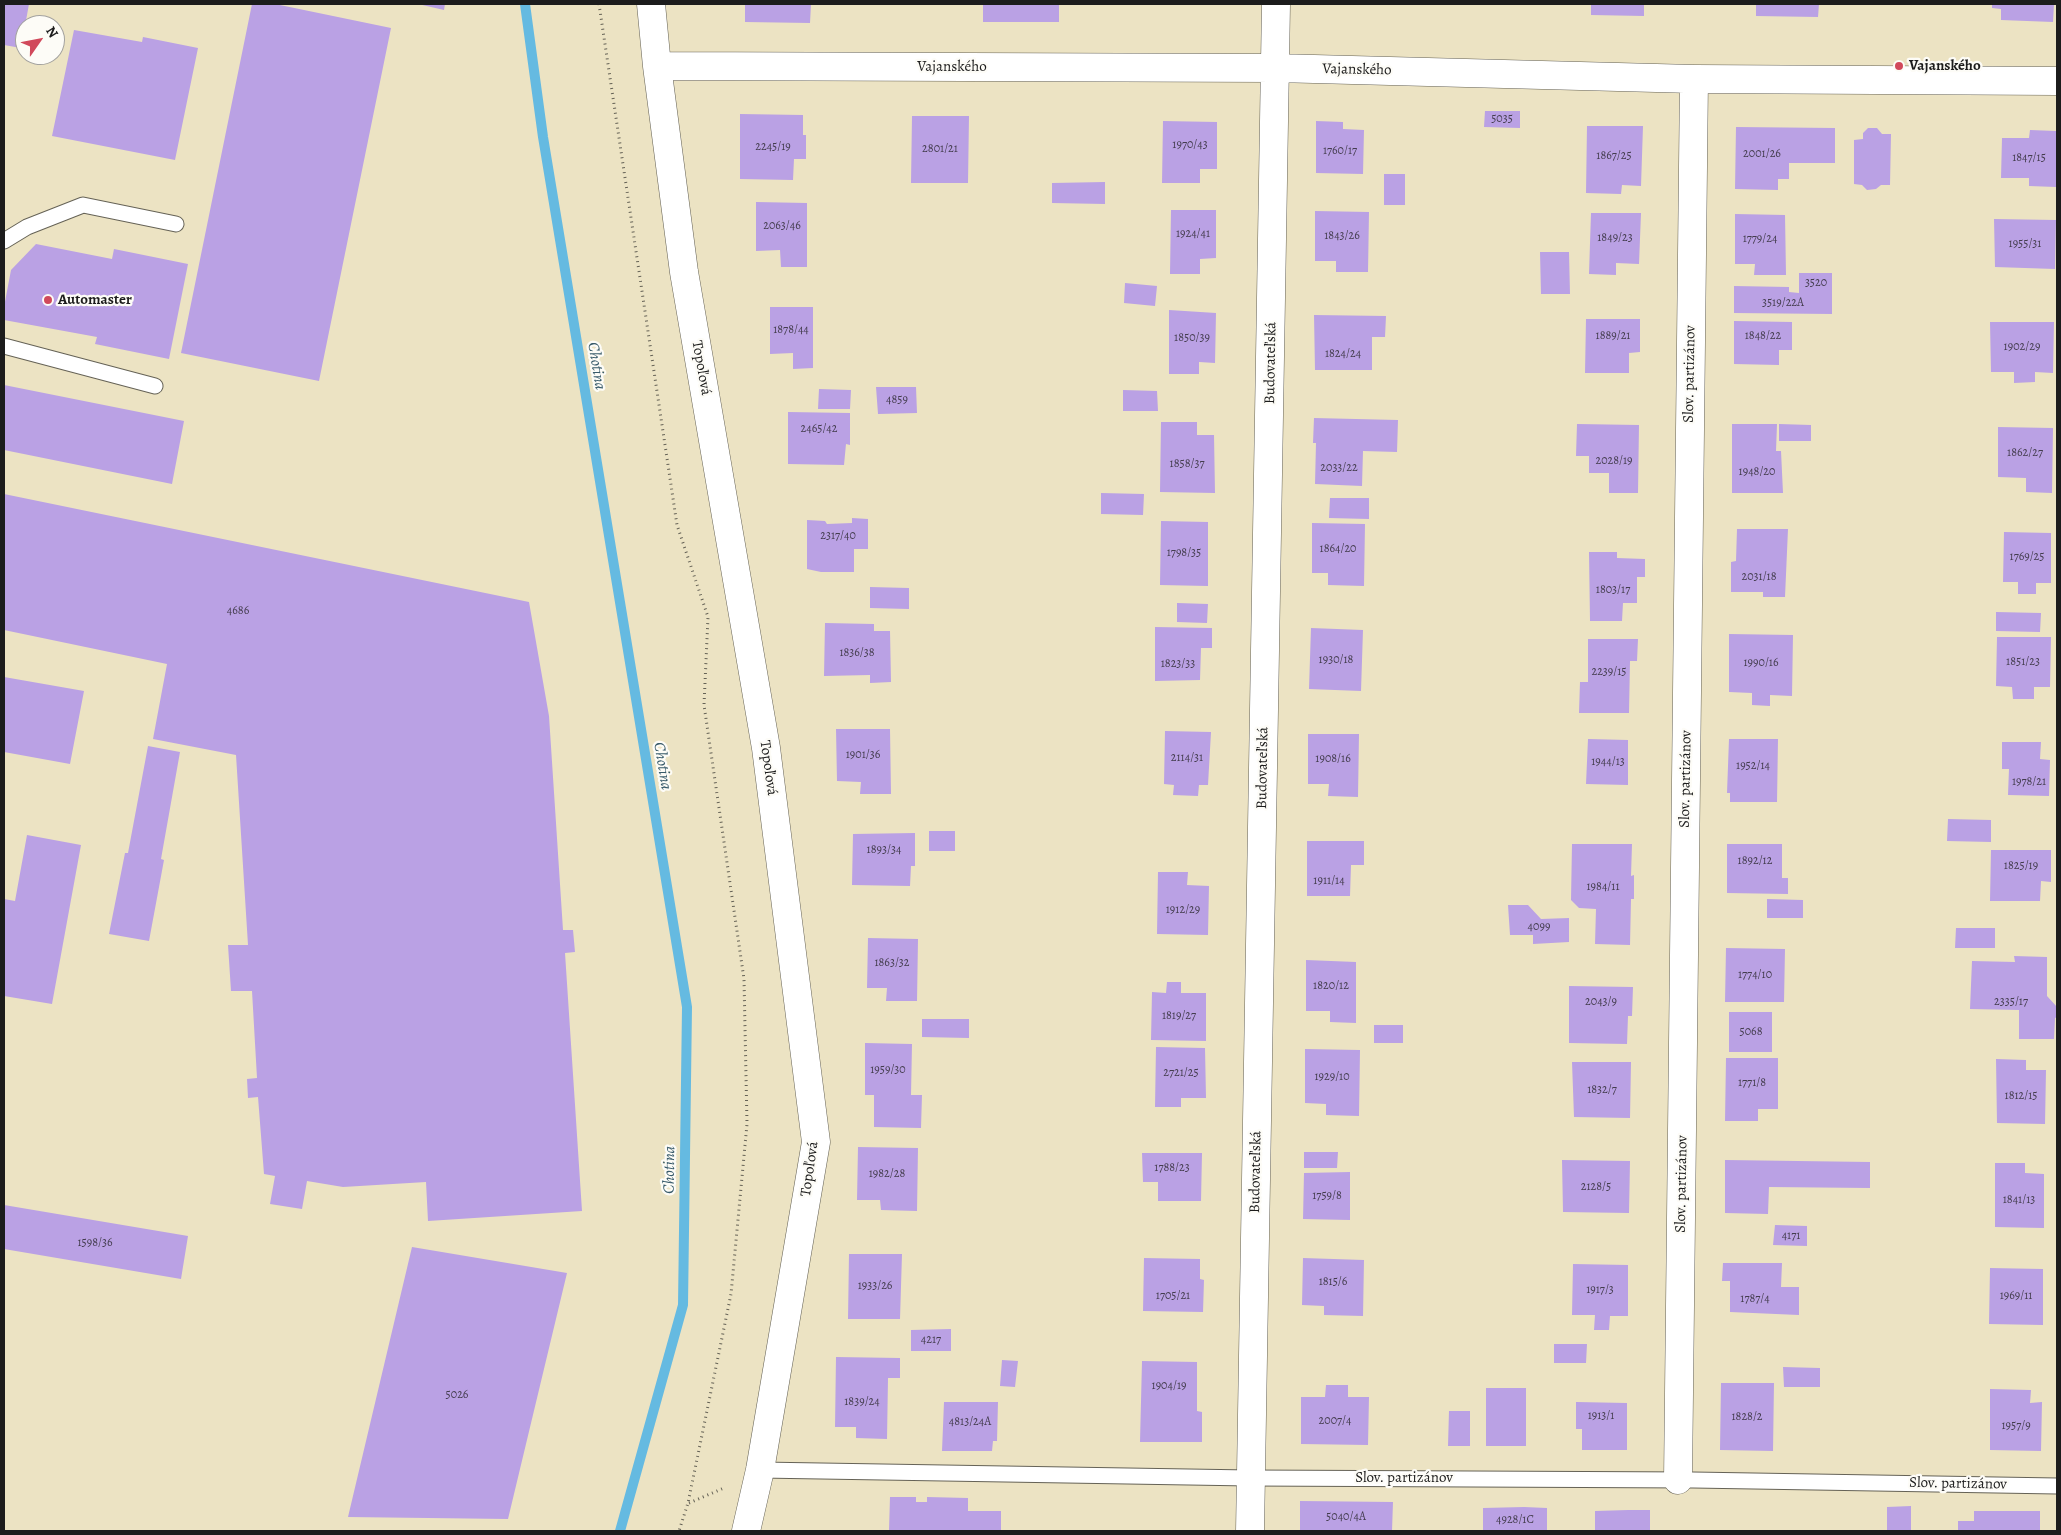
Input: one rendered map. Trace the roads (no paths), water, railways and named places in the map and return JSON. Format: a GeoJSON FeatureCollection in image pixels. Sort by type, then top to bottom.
{"type":"FeatureCollection","features":[{"type":"Feature","properties":{"kind":"street","name":"Topoľová"},"geometry":{"type":"LineString","coordinates":[[651,4],[656,66],[684,272],[766,748],[816,1142],[760,1470],[746,1531]]}},
{"type":"Feature","properties":{"kind":"street","name":"Budovateľská"},"geometry":{"type":"LineString","coordinates":[[1250,1531],[1276,4]]}},
{"type":"Feature","properties":{"kind":"street","name":"Vajanského"},"geometry":{"type":"LineString","coordinates":[[656,66],[1276,68],[1694,79],[2057,81]]}},
{"type":"Feature","properties":{"kind":"street","name":"Slov. partizánov"},"geometry":{"type":"LineString","coordinates":[[1678,1480],[1694,79]]}},
{"type":"Feature","properties":{"kind":"lane"},"geometry":{"type":"LineString","coordinates":[[4,242],[27,227],[83,205],[176,224]]}},
{"type":"Feature","properties":{"kind":"lane"},"geometry":{"type":"LineString","coordinates":[[4,346],[155,386]]}},
{"type":"Feature","properties":{"kind":"lane","name":"Slov. partizánov"},"geometry":{"type":"LineString","coordinates":[[760,1470],[1250,1478],[1678,1480],[2057,1486]]}},
{"type":"Feature","properties":{"kind":"waterway","name":"Chotina"},"geometry":{"type":"LineString","coordinates":[[525,4],[543,137],[687,1007],[683,1305],[620,1531]]}},
{"type":"Feature","properties":{"kind":"place","name":"Vajanského"},"geometry":{"type":"Point","coordinates":[1899,66]}},
{"type":"Feature","properties":{"kind":"place","name":"Automaster"},"geometry":{"type":"Point","coordinates":[48,300]}}]}
